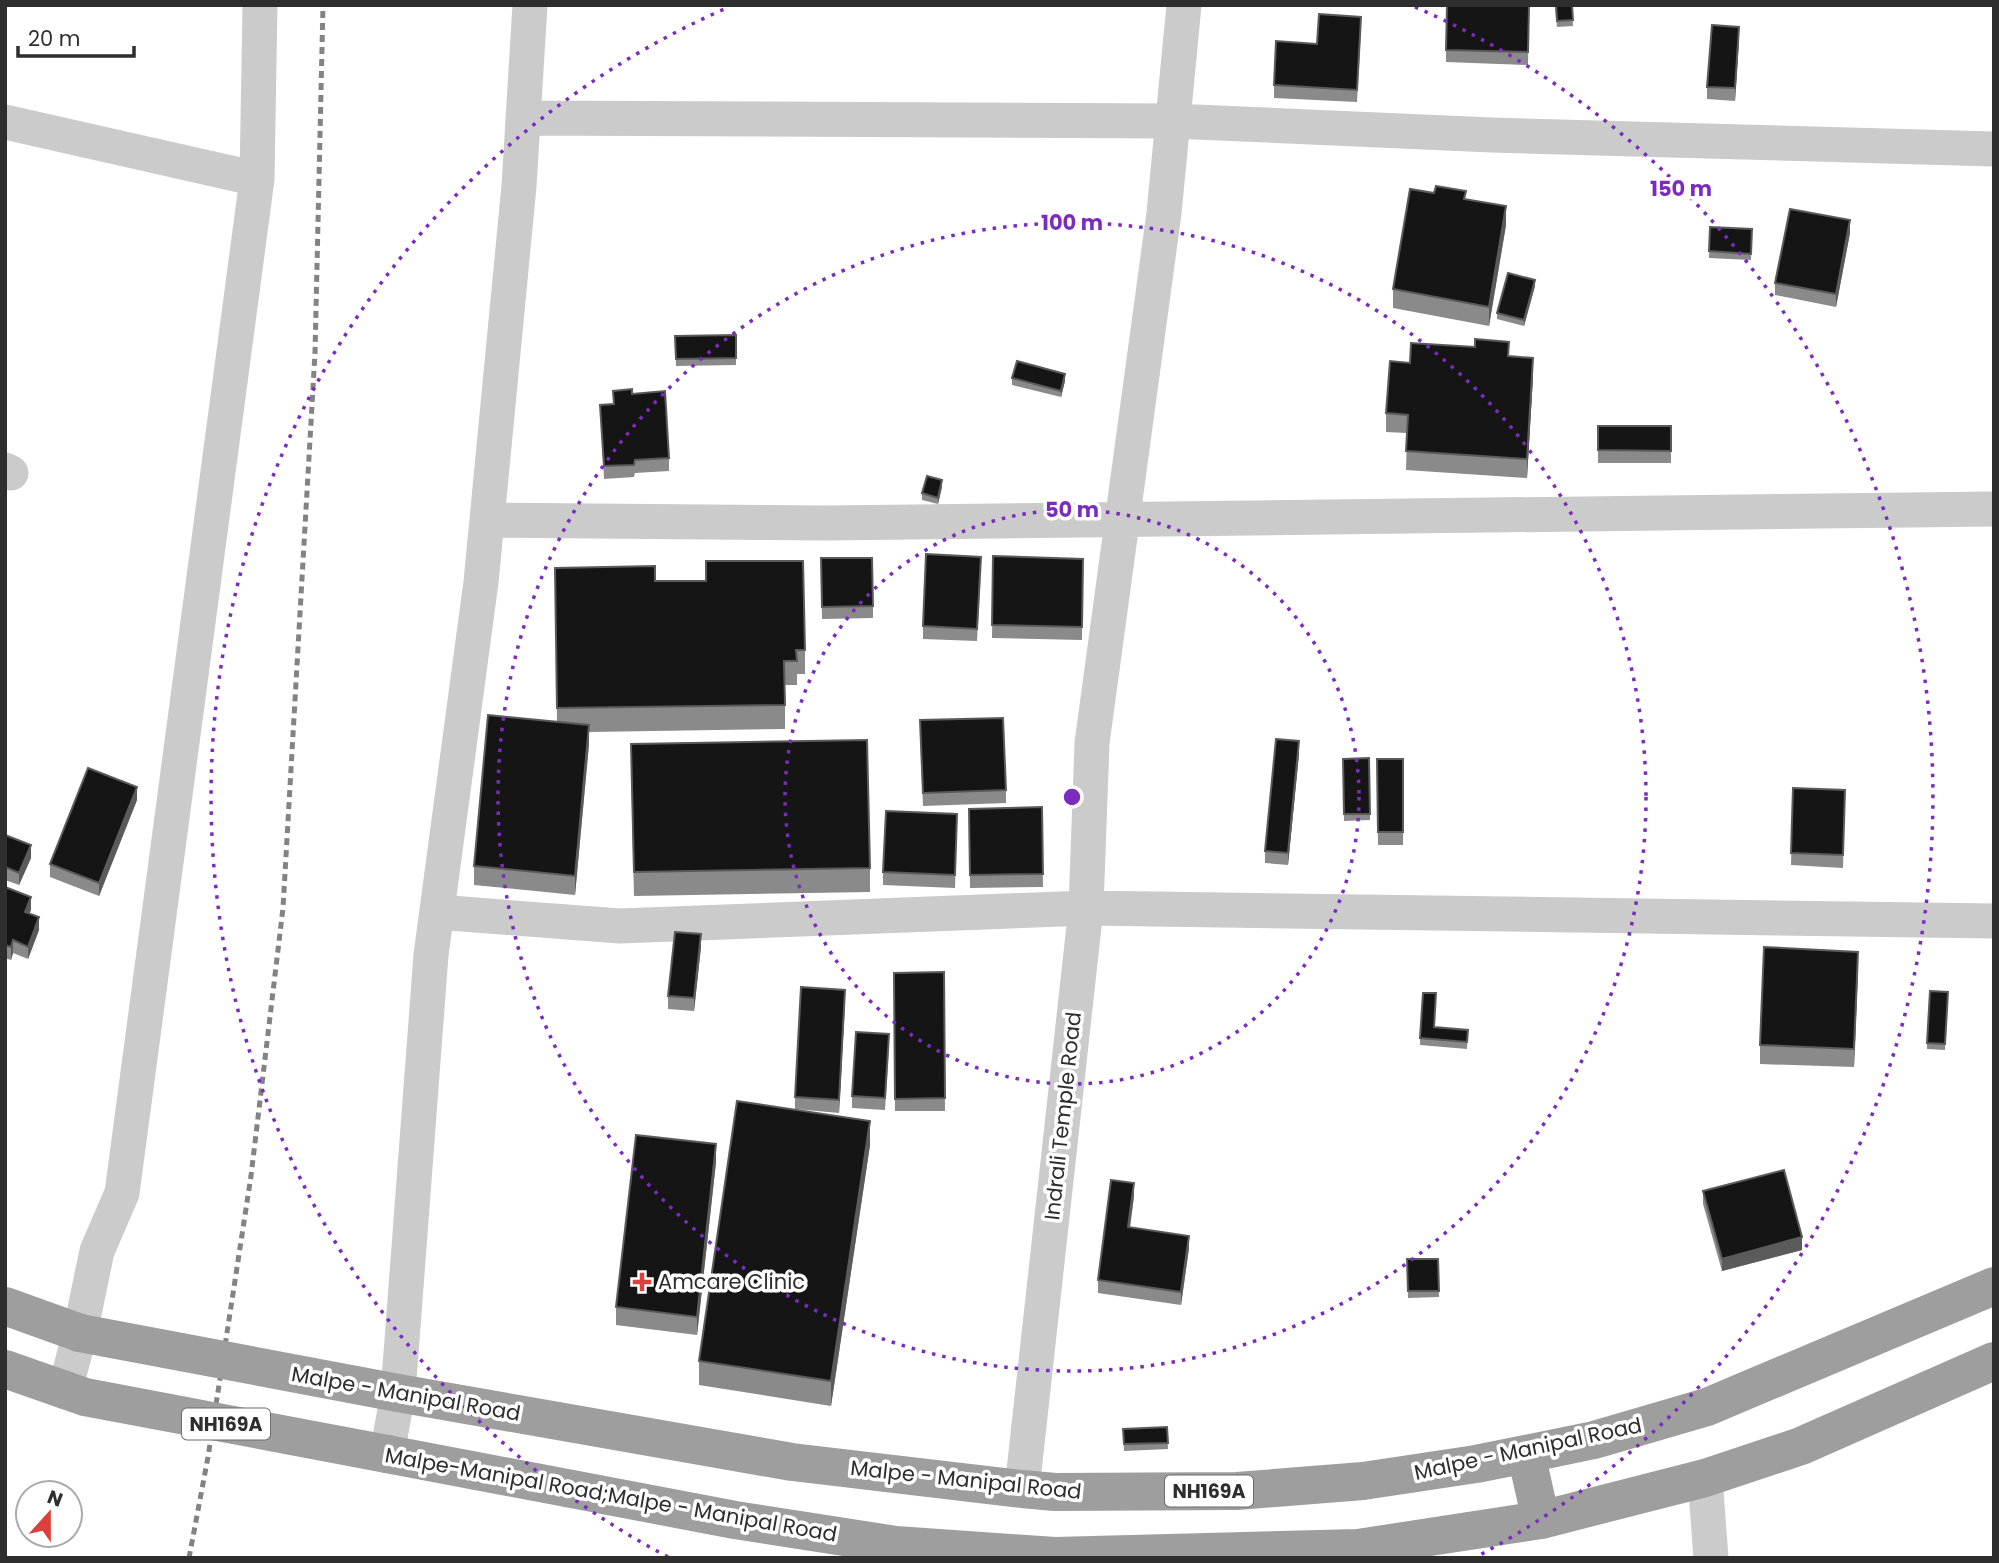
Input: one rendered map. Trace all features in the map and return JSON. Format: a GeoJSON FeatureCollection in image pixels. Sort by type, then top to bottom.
{"type":"FeatureCollection","features":[{"type":"Feature","properties":{"kind":"highway","name":"Malpe - Manipal Road"},"geometry":{"type":"LineString","coordinates":[[5,1306],[80,1333],[398,1393],[792,1462],[1055,1492],[1237,1491],[1363,1481],[1476,1464],[1594,1440],[1707,1407],[1994,1286]]}},
{"type":"Feature","properties":{"kind":"highway","name":"Malpe-Manipal Road;Malpe - Manipal Road"},"geometry":{"type":"LineString","coordinates":[[5,1369],[85,1397],[735,1520],[896,1545],[1055,1556],[1358,1553],[1541,1520],[1705,1478],[1801,1446],[1994,1361]]}},
{"type":"Feature","properties":{"kind":"highway"},"geometry":{"type":"LineString","coordinates":[[1525,1454],[1541,1520]]}},
{"type":"Feature","properties":{"kind":"street"},"geometry":{"type":"LineString","coordinates":[[65,1390],[97,1251],[122,1193],[257,179],[260,5]]}},
{"type":"Feature","properties":{"kind":"street"},"geometry":{"type":"LineString","coordinates":[[387,1454],[398,1393],[431,955],[481,582],[518,200],[530,5]]}},
{"type":"Feature","properties":{"kind":"street","name":"Indrali Temple Road"},"geometry":{"type":"LineString","coordinates":[[1022,1489],[1086,908],[1092,743],[1164,213],[1184,5]]}},
{"type":"Feature","properties":{"kind":"street"},"geometry":{"type":"LineString","coordinates":[[523,118],[1172,121],[1506,136],[1994,149]]}},
{"type":"Feature","properties":{"kind":"street"},"geometry":{"type":"LineString","coordinates":[[5,122],[257,179]]}},
{"type":"Feature","properties":{"kind":"street"},"geometry":{"type":"LineString","coordinates":[[487,520],[827,523],[1994,509]]}},
{"type":"Feature","properties":{"kind":"street"},"geometry":{"type":"LineString","coordinates":[[437,912],[620,926],[1086,908],[1994,922]]}},
{"type":"Feature","properties":{"kind":"street"},"geometry":{"type":"LineString","coordinates":[[1705,1478],[1711,1558]]}},
{"type":"Feature","properties":{"kind":"building"},"geometry":{"type":"Polygon","coordinates":[[[1447,5],[1529,5],[1528,52],[1446,50],[1447,5]]]}},
{"type":"Feature","properties":{"kind":"building"},"geometry":{"type":"Polygon","coordinates":[[[1556,5],[1572,5],[1573,20],[1557,21],[1556,5]]]}},
{"type":"Feature","properties":{"kind":"building"},"geometry":{"type":"Polygon","coordinates":[[[1319,14],[1361,17],[1357,90],[1274,85],[1276,41],[1317,44],[1319,14]]]}},
{"type":"Feature","properties":{"kind":"building"},"geometry":{"type":"Polygon","coordinates":[[[1712,25],[1739,27],[1735,88],[1707,87],[1712,25]]]}},
{"type":"Feature","properties":{"kind":"building"},"geometry":{"type":"Polygon","coordinates":[[[1436,186],[1466,191],[1464,199],[1506,206],[1489,307],[1393,289],[1410,189],[1434,193],[1436,186]]]}},
{"type":"Feature","properties":{"kind":"building"},"geometry":{"type":"Polygon","coordinates":[[[1790,209],[1850,220],[1836,294],[1775,283],[1790,209]]]}},
{"type":"Feature","properties":{"kind":"building"},"geometry":{"type":"Polygon","coordinates":[[[1710,227],[1752,229],[1751,254],[1709,251],[1710,227]]]}},
{"type":"Feature","properties":{"kind":"building"},"geometry":{"type":"Polygon","coordinates":[[[1508,273],[1535,280],[1524,320],[1497,313],[1508,273]]]}},
{"type":"Feature","properties":{"kind":"building"},"geometry":{"type":"Polygon","coordinates":[[[736,335],[736,358],[676,359],[675,336],[736,335]]]}},
{"type":"Feature","properties":{"kind":"building"},"geometry":{"type":"Polygon","coordinates":[[[1475,339],[1509,342],[1508,356],[1533,358],[1527,459],[1406,451],[1408,415],[1386,413],[1390,361],[1410,363],[1411,343],[1475,347],[1475,339]]]}},
{"type":"Feature","properties":{"kind":"building"},"geometry":{"type":"Polygon","coordinates":[[[1017,361],[1065,374],[1061,391],[1012,378],[1017,361]]]}},
{"type":"Feature","properties":{"kind":"building"},"geometry":{"type":"Polygon","coordinates":[[[632,389],[632,394],[665,391],[669,458],[635,460],[634,465],[604,466],[600,405],[614,404],[613,391],[632,389]]]}},
{"type":"Feature","properties":{"kind":"building"},"geometry":{"type":"Polygon","coordinates":[[[1598,426],[1671,426],[1671,451],[1598,450],[1598,426]]]}},
{"type":"Feature","properties":{"kind":"building"},"geometry":{"type":"Polygon","coordinates":[[[927,476],[942,480],[938,498],[922,493],[927,476]]]}},
{"type":"Feature","properties":{"kind":"building"},"geometry":{"type":"Polygon","coordinates":[[[926,554],[981,557],[977,629],[923,626],[926,554]]]}},
{"type":"Feature","properties":{"kind":"building"},"geometry":{"type":"Polygon","coordinates":[[[993,556],[1083,559],[1082,627],[992,625],[993,556]]]}},
{"type":"Feature","properties":{"kind":"building"},"geometry":{"type":"Polygon","coordinates":[[[821,558],[872,558],[873,606],[822,607],[821,558]]]}},
{"type":"Feature","properties":{"kind":"building"},"geometry":{"type":"Polygon","coordinates":[[[706,561],[803,561],[805,650],[796,650],[797,661],[784,661],[785,705],[557,708],[555,568],[655,566],[655,581],[706,581],[706,561]]]}},
{"type":"Feature","properties":{"kind":"building"},"geometry":{"type":"Polygon","coordinates":[[[488,715],[589,725],[575,876],[474,866],[488,715]]]}},
{"type":"Feature","properties":{"kind":"building"},"geometry":{"type":"Polygon","coordinates":[[[1003,718],[1006,790],[923,793],[920,720],[1003,718]]]}},
{"type":"Feature","properties":{"kind":"building"},"geometry":{"type":"Polygon","coordinates":[[[1276,739],[1299,741],[1288,853],[1265,851],[1276,739]]]}},
{"type":"Feature","properties":{"kind":"building"},"geometry":{"type":"Polygon","coordinates":[[[867,740],[870,868],[634,872],[631,744],[867,740]]]}},
{"type":"Feature","properties":{"kind":"building"},"geometry":{"type":"Polygon","coordinates":[[[1369,758],[1370,814],[1344,814],[1343,759],[1369,758]]]}},
{"type":"Feature","properties":{"kind":"building"},"geometry":{"type":"Polygon","coordinates":[[[1377,759],[1403,759],[1403,832],[1378,832],[1377,759]]]}},
{"type":"Feature","properties":{"kind":"building"},"geometry":{"type":"Polygon","coordinates":[[[88,768],[137,787],[99,883],[50,864],[88,768]]]}},
{"type":"Feature","properties":{"kind":"building"},"geometry":{"type":"Polygon","coordinates":[[[1793,788],[1845,790],[1843,855],[1791,853],[1793,788]]]}},
{"type":"Feature","properties":{"kind":"building"},"geometry":{"type":"Polygon","coordinates":[[[1042,807],[1043,874],[970,875],[969,809],[1042,807]]]}},
{"type":"Feature","properties":{"kind":"building"},"geometry":{"type":"Polygon","coordinates":[[[886,811],[957,814],[955,875],[883,872],[886,811]]]}},
{"type":"Feature","properties":{"kind":"building"},"geometry":{"type":"Polygon","coordinates":[[[5,835],[31,845],[19,873],[5,867],[5,835]]]}},
{"type":"Feature","properties":{"kind":"building"},"geometry":{"type":"Polygon","coordinates":[[[5,887],[31,897],[25,912],[39,917],[28,947],[13,940],[11,947],[5,945],[5,887]]]}},
{"type":"Feature","properties":{"kind":"building"},"geometry":{"type":"Polygon","coordinates":[[[675,932],[701,934],[694,998],[668,996],[675,932]]]}},
{"type":"Feature","properties":{"kind":"building"},"geometry":{"type":"Polygon","coordinates":[[[1764,947],[1858,952],[1854,1049],[1760,1045],[1764,947]]]}},
{"type":"Feature","properties":{"kind":"building"},"geometry":{"type":"Polygon","coordinates":[[[944,972],[945,1098],[895,1099],[894,973],[944,972]]]}},
{"type":"Feature","properties":{"kind":"building"},"geometry":{"type":"Polygon","coordinates":[[[801,987],[845,990],[839,1100],[795,1097],[801,987]]]}},
{"type":"Feature","properties":{"kind":"building"},"geometry":{"type":"Polygon","coordinates":[[[1930,991],[1948,992],[1945,1044],[1927,1043],[1930,991]]]}},
{"type":"Feature","properties":{"kind":"building"},"geometry":{"type":"Polygon","coordinates":[[[1423,993],[1436,993],[1434,1027],[1468,1030],[1467,1042],[1420,1038],[1423,993]]]}},
{"type":"Feature","properties":{"kind":"building"},"geometry":{"type":"Polygon","coordinates":[[[856,1032],[889,1034],[885,1098],[852,1096],[856,1032]]]}},
{"type":"Feature","properties":{"kind":"building"},"geometry":{"type":"Polygon","coordinates":[[[737,1101],[870,1121],[831,1381],[699,1361],[737,1101]]]}},
{"type":"Feature","properties":{"kind":"building"},"geometry":{"type":"Polygon","coordinates":[[[636,1135],[716,1144],[697,1317],[616,1307],[636,1135]]]}},
{"type":"Feature","properties":{"kind":"building"},"geometry":{"type":"Polygon","coordinates":[[[1784,1170],[1802,1237],[1722,1259],[1703,1191],[1784,1170]]]}},
{"type":"Feature","properties":{"kind":"building"},"geometry":{"type":"Polygon","coordinates":[[[1111,1180],[1134,1183],[1128,1227],[1189,1236],[1181,1292],[1098,1280],[1111,1180]]]}},
{"type":"Feature","properties":{"kind":"building"},"geometry":{"type":"Polygon","coordinates":[[[1407,1259],[1438,1259],[1439,1291],[1408,1291],[1407,1259]]]}},
{"type":"Feature","properties":{"kind":"building"},"geometry":{"type":"Polygon","coordinates":[[[1167,1427],[1168,1443],[1124,1444],[1123,1429],[1167,1427]]]}},
{"type":"Feature","properties":{"kind":"railway"},"geometry":{"type":"LineString","coordinates":[[189,1558],[208,1457],[251,1176],[283,908],[315,353],[323,5]]}},
{"type":"Feature","properties":{"kind":"place","name":"Amcare Clinic"},"geometry":{"type":"Point","coordinates":[642,1282]}}]}
